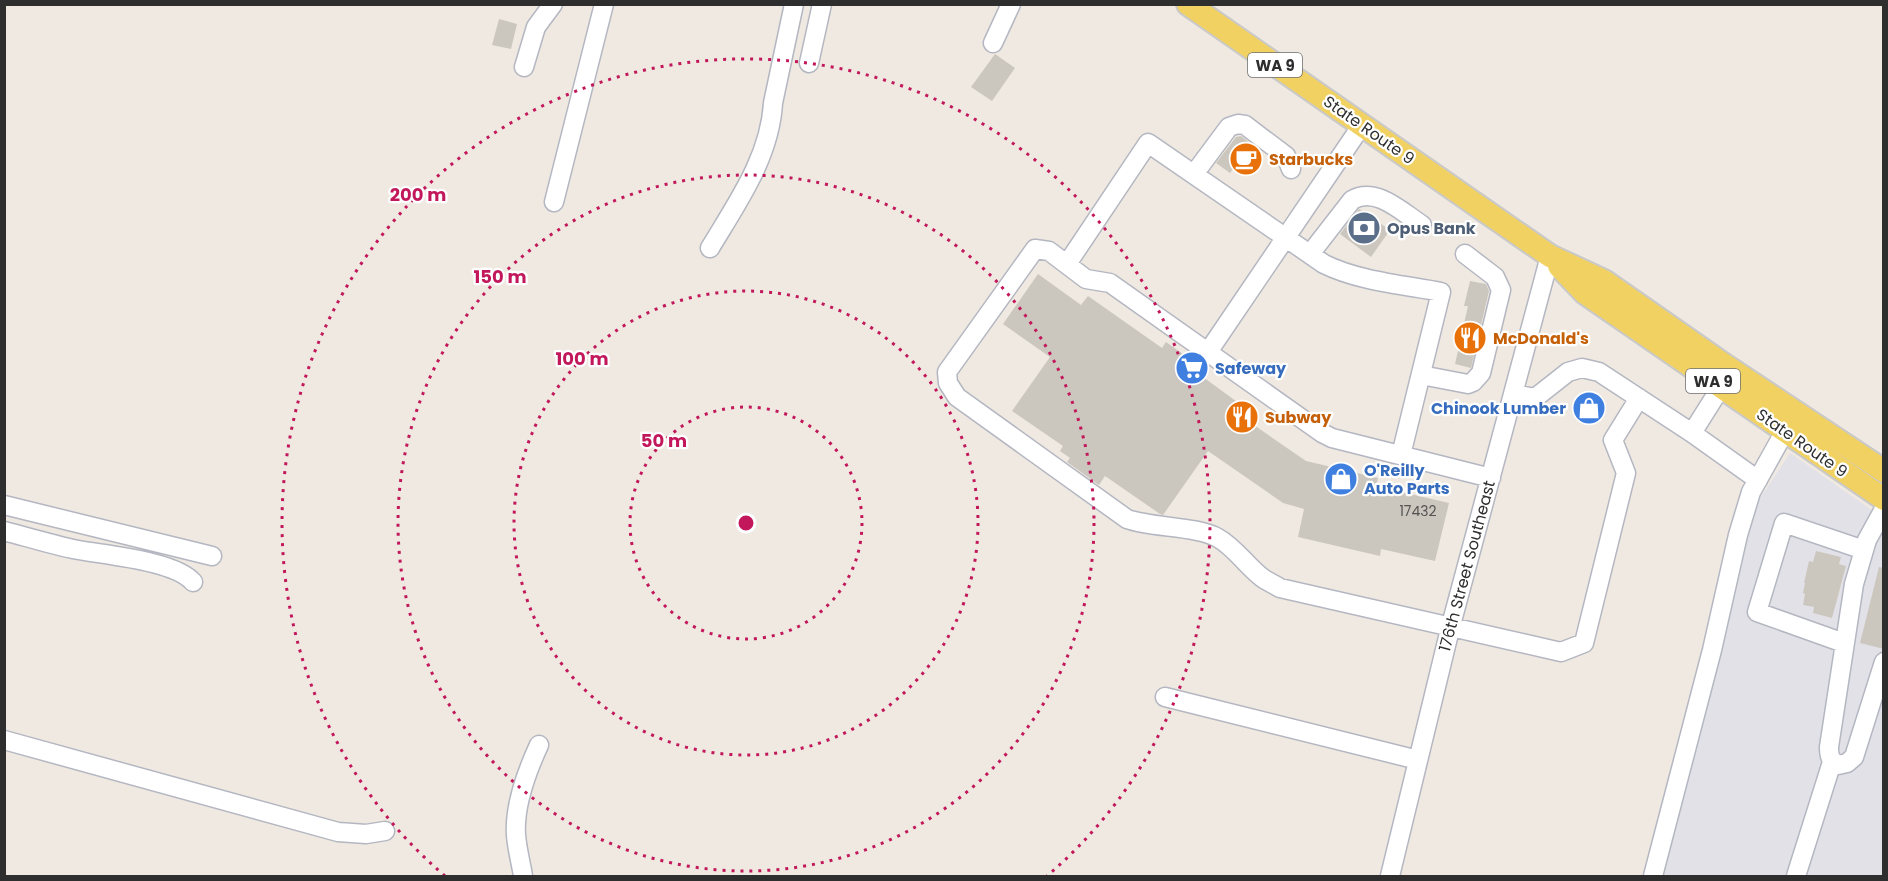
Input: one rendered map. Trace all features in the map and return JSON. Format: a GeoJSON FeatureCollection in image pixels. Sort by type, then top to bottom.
{"type":"FeatureCollection","features":[{"type":"Feature","properties":{"kind":"main road","name":"State Route 9"},"geometry":{"type":"LineString","coordinates":[[1188,4],[1550,256],[1604,281],[1720,362],[1884,471]]}},
{"type":"Feature","properties":{"kind":"main road","name":"State Route 9"},"geometry":{"type":"LineString","coordinates":[[1550,256],[1585,293],[1884,499]]}},
{"type":"Feature","properties":{"kind":"street"},"geometry":{"type":"LineString","coordinates":[[524,67],[536,27],[553,4]]}},
{"type":"Feature","properties":{"kind":"street"},"geometry":{"type":"LineString","coordinates":[[554,202],[604,4]]}},
{"type":"Feature","properties":{"kind":"street"},"geometry":{"type":"LineString","coordinates":[[710,248],[752,178],[762,152],[772,115],[794,4]]}},
{"type":"Feature","properties":{"kind":"street"},"geometry":{"type":"LineString","coordinates":[[809,63],[822,4]]}},
{"type":"Feature","properties":{"kind":"street"},"geometry":{"type":"LineString","coordinates":[[993,43],[1011,4]]}},
{"type":"Feature","properties":{"kind":"street"},"geometry":{"type":"LineString","coordinates":[[1194,174],[1229,127],[1238,124],[1245,125],[1286,156],[1291,169]]}},
{"type":"Feature","properties":{"kind":"street"},"geometry":{"type":"LineString","coordinates":[[1208,352],[1362,125]]}},
{"type":"Feature","properties":{"kind":"street"},"geometry":{"type":"LineString","coordinates":[[1066,264],[1148,143],[1337,271],[1441,292],[1401,455]]}},
{"type":"Feature","properties":{"kind":"street"},"geometry":{"type":"LineString","coordinates":[[1310,254],[1352,200],[1359,196],[1384,200],[1422,225]]}},
{"type":"Feature","properties":{"kind":"street"},"geometry":{"type":"LineString","coordinates":[[1491,478],[1332,438],[1322,433],[1110,283],[1086,279],[1049,250],[1035,249],[947,372],[948,383],[957,397],[1127,519],[1140,524],[1218,538],[1262,578],[1280,588],[1451,625],[1561,652],[1584,643],[1626,473],[1613,440],[1639,398]]}},
{"type":"Feature","properties":{"kind":"street"},"geometry":{"type":"LineString","coordinates":[[1421,375],[1468,384],[1481,373],[1501,290],[1495,278],[1465,254]]}},
{"type":"Feature","properties":{"kind":"street","name":"176th Street Southeast"},"geometry":{"type":"LineString","coordinates":[[1390,876],[1451,625],[1550,256]]}},
{"type":"Feature","properties":{"kind":"street"},"geometry":{"type":"LineString","coordinates":[[1513,394],[1535,399],[1568,372],[1582,368],[1599,372],[1758,480]]}},
{"type":"Feature","properties":{"kind":"street"},"geometry":{"type":"LineString","coordinates":[[1692,433],[1721,387]]}},
{"type":"Feature","properties":{"kind":"street"},"geometry":{"type":"LineString","coordinates":[[1653,876],[1707,670],[1738,535],[1751,492],[1785,431]]}},
{"type":"Feature","properties":{"kind":"street"},"geometry":{"type":"LineString","coordinates":[[4,505],[212,556]]}},
{"type":"Feature","properties":{"kind":"street"},"geometry":{"type":"LineString","coordinates":[[1884,509],[1867,540],[1854,584],[1829,747],[1832,762],[1838,765],[1847,763],[1854,757],[1884,662]]}},
{"type":"Feature","properties":{"kind":"street"},"geometry":{"type":"LineString","coordinates":[[1844,643],[1758,612],[1784,523],[1864,550]]}},
{"type":"Feature","properties":{"kind":"street"},"geometry":{"type":"LineString","coordinates":[[4,531],[72,549],[165,567],[193,582]]}},
{"type":"Feature","properties":{"kind":"street"},"geometry":{"type":"LineString","coordinates":[[1165,697],[1418,760]]}},
{"type":"Feature","properties":{"kind":"street"},"geometry":{"type":"LineString","coordinates":[[4,740],[338,832],[366,834],[385,831]]}},
{"type":"Feature","properties":{"kind":"street"},"geometry":{"type":"LineString","coordinates":[[523,876],[516,835],[517,818],[531,763],[539,745]]}},
{"type":"Feature","properties":{"kind":"street"},"geometry":{"type":"LineString","coordinates":[[1796,876],[1832,762]]}},
{"type":"Feature","properties":{"kind":"shaded area"},"geometry":{"type":"Polygon","coordinates":[[[1790,453],[1883,518],[1883,876],[1649,876],[1741,510],[1755,513],[1757,503],[1790,453]]]}},
{"type":"Feature","properties":{"kind":"building"},"geometry":{"type":"Polygon","coordinates":[[[499,19],[517,24],[511,49],[492,45],[499,19]]]}},
{"type":"Feature","properties":{"kind":"building"},"geometry":{"type":"Polygon","coordinates":[[[995,54],[1015,68],[992,101],[971,87],[995,54]]]}},
{"type":"Feature","properties":{"kind":"building"},"geometry":{"type":"Polygon","coordinates":[[[1241,136],[1251,144],[1249,147],[1252,149],[1240,165],[1237,163],[1230,173],[1216,163],[1236,137],[1241,136]]]}},
{"type":"Feature","properties":{"kind":"building"},"geometry":{"type":"Polygon","coordinates":[[[1359,209],[1390,230],[1371,257],[1340,234],[1359,209]]]}},
{"type":"Feature","properties":{"kind":"building"},"geometry":{"type":"Polygon","coordinates":[[[1038,274],[1081,305],[1088,296],[1162,348],[1166,342],[1207,371],[1203,377],[1240,404],[1235,412],[1306,461],[1378,478],[1376,486],[1449,503],[1435,561],[1381,549],[1380,556],[1298,537],[1304,509],[1283,503],[1208,451],[1163,515],[1105,476],[1099,485],[1067,462],[1070,458],[1060,451],[1063,446],[1012,411],[1050,357],[1003,324],[1038,274]]]}},
{"type":"Feature","properties":{"kind":"building"},"geometry":{"type":"Polygon","coordinates":[[[1470,281],[1486,284],[1489,291],[1471,368],[1455,364],[1468,306],[1464,306],[1470,281]]]}},
{"type":"Feature","properties":{"kind":"building"},"geometry":{"type":"Polygon","coordinates":[[[1816,551],[1841,557],[1839,564],[1846,566],[1832,618],[1813,613],[1814,607],[1803,605],[1804,583],[1809,561],[1813,562],[1816,551]]]}},
{"type":"Feature","properties":{"kind":"building"},"geometry":{"type":"Polygon","coordinates":[[[1879,567],[1884,568],[1884,649],[1860,643],[1879,567]]]}},
{"type":"Feature","properties":{"kind":"place","name":"Starbucks"},"geometry":{"type":"Point","coordinates":[1246,159]}},
{"type":"Feature","properties":{"kind":"place","name":"Opus Bank"},"geometry":{"type":"Point","coordinates":[1364,228]}},
{"type":"Feature","properties":{"kind":"place","name":"McDonald's"},"geometry":{"type":"Point","coordinates":[1470,338]}},
{"type":"Feature","properties":{"kind":"place","name":"Safeway"},"geometry":{"type":"Point","coordinates":[1192,368]}},
{"type":"Feature","properties":{"kind":"place","name":"Chinook Lumber"},"geometry":{"type":"Point","coordinates":[1589,408]}},
{"type":"Feature","properties":{"kind":"place","name":"Subway"},"geometry":{"type":"Point","coordinates":[1242,417]}},
{"type":"Feature","properties":{"kind":"place","name":"O'Reilly Auto Parts"},"geometry":{"type":"Point","coordinates":[1341,479]}}]}
